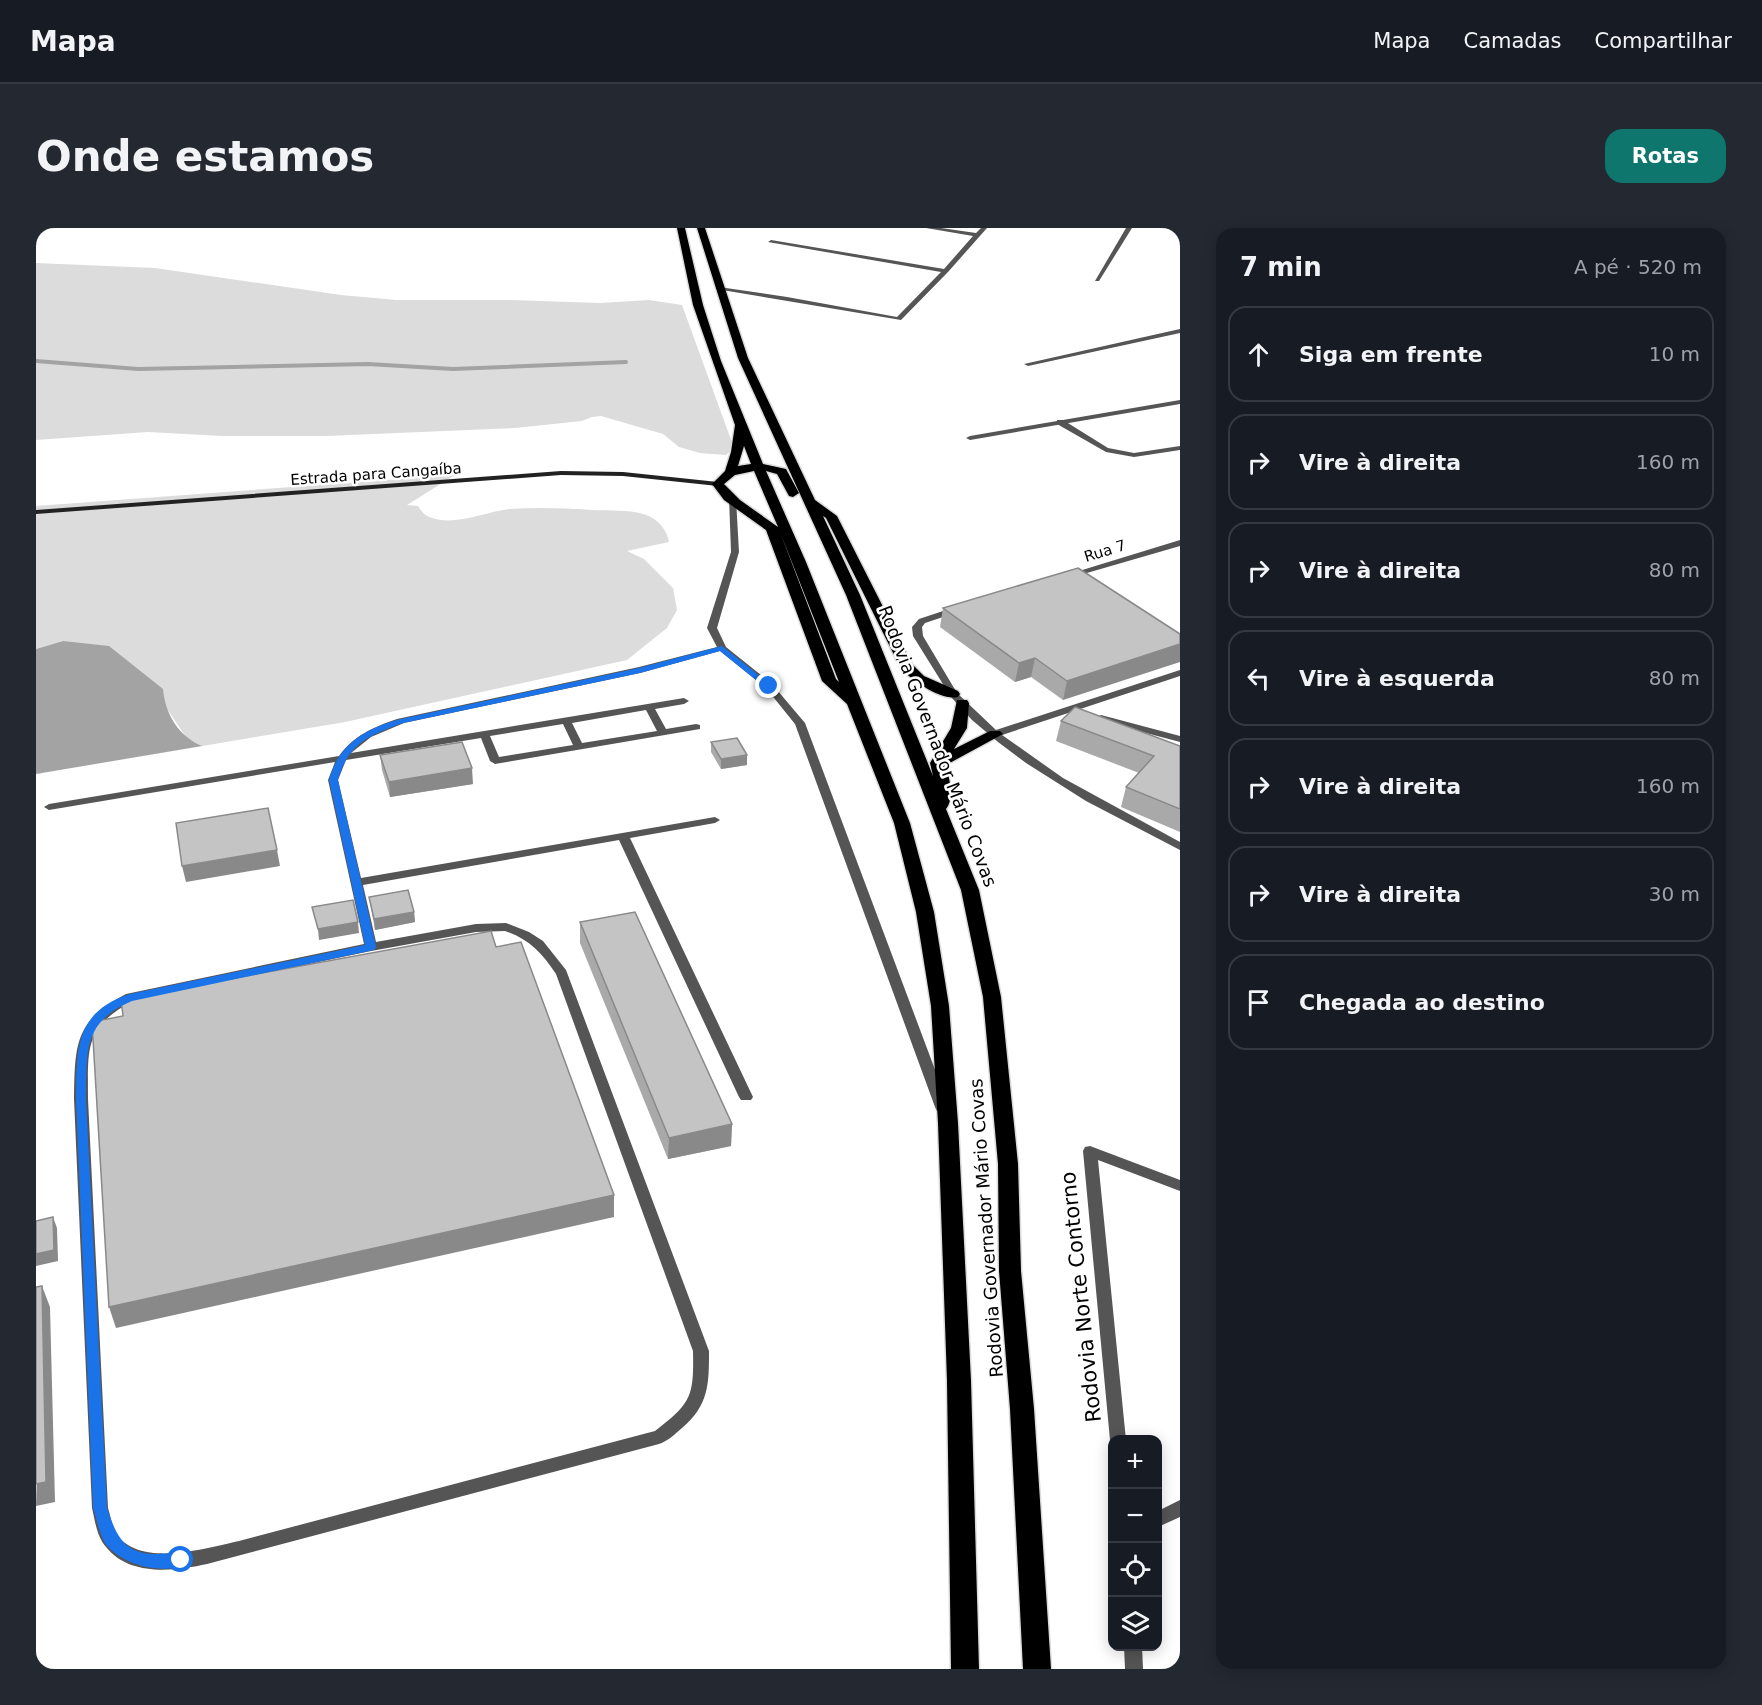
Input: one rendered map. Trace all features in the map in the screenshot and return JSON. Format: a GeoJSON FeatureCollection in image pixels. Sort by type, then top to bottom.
{"type":"FeatureCollection","features":[{"type":"Feature","properties":{"kind":"highway","name":"Rodovia Governador Mário Covas"},"geometry":{"type":"LineString","coordinates":[[681,228],[698,305],[740,424],[760,467],[902,823],[925,912],[940,1006],[948,1123],[959,1381],[965,1669]]}},
{"type":"Feature","properties":{"kind":"highway","name":"Rodovia Governador Mário Covas"},"geometry":{"type":"LineString","coordinates":[[701,228],[743,358],[853,595],[970,890],[994,1007],[1008,1164],[1010,1271],[1022,1409],[1037,1669]]}},
{"type":"Feature","properties":{"kind":"highway"},"geometry":{"type":"LineString","coordinates":[[740,424],[737,452],[730,473],[718,484],[724,493],[772,528],[829,681],[855,703]]}},
{"type":"Feature","properties":{"kind":"highway"},"geometry":{"type":"LineString","coordinates":[[730,473],[760,467],[782,472],[815,542],[833,553]]}},
{"type":"Feature","properties":{"kind":"highway"},"geometry":{"type":"LineString","coordinates":[[810,502],[831,516],[906,666],[919,679],[958,698],[958,728],[938,763],[943,788],[940,813]]}},
{"type":"Feature","properties":{"kind":"highway"},"geometry":{"type":"LineString","coordinates":[[938,763],[995,734]]}},
{"type":"Feature","properties":{"kind":"street"},"geometry":{"type":"LineString","coordinates":[[929,228],[977,235]]}},
{"type":"Feature","properties":{"kind":"street"},"geometry":{"type":"LineString","coordinates":[[719,289],[775,296],[899,319],[984,228]]}},
{"type":"Feature","properties":{"kind":"street"},"geometry":{"type":"LineString","coordinates":[[1097,280],[1129,228]]}},
{"type":"Feature","properties":{"kind":"street"},"geometry":{"type":"LineString","coordinates":[[771,242],[946,271]]}},
{"type":"Feature","properties":{"kind":"street"},"geometry":{"type":"LineString","coordinates":[[1028,364],[1180,331]]}},
{"type":"Feature","properties":{"kind":"street"},"geometry":{"type":"LineString","coordinates":[[970,438],[1180,402]]}},
{"type":"Feature","properties":{"kind":"street"},"geometry":{"type":"LineString","coordinates":[[1060,422],[1106,450],[1134,455],[1180,448]]}},
{"type":"Feature","properties":{"kind":"street","name":"Estrada para Cangaíba"},"geometry":{"type":"LineString","coordinates":[[36,512],[561,473],[623,474],[718,484]]}},
{"type":"Feature","properties":{"kind":"street"},"geometry":{"type":"LineString","coordinates":[[732,499],[735,552],[712,628],[722,648],[769,686],[800,723],[948,1123]]}},
{"type":"Feature","properties":{"kind":"street","name":"Rua 7"},"geometry":{"type":"LineString","coordinates":[[1057,579],[1180,543]]}},
{"type":"Feature","properties":{"kind":"street"},"geometry":{"type":"LineString","coordinates":[[967,606],[933,616],[922,621],[917,627],[918,636],[958,698],[995,734],[1063,781],[1180,847]]}},
{"type":"Feature","properties":{"kind":"street"},"geometry":{"type":"LineString","coordinates":[[371,947],[333,780],[343,757],[353,743],[369,732],[401,721],[640,670],[722,648]]}},
{"type":"Feature","properties":{"kind":"street"},"geometry":{"type":"LineString","coordinates":[[995,734],[1180,673]]}},
{"type":"Feature","properties":{"kind":"street"},"geometry":{"type":"LineString","coordinates":[[49,807],[684,701]]}},
{"type":"Feature","properties":{"kind":"street"},"geometry":{"type":"LineString","coordinates":[[649,707],[663,733]]}},
{"type":"Feature","properties":{"kind":"street"},"geometry":{"type":"LineString","coordinates":[[1068,710],[1180,739]]}},
{"type":"Feature","properties":{"kind":"street"},"geometry":{"type":"LineString","coordinates":[[566,720],[579,747]]}},
{"type":"Feature","properties":{"kind":"street"},"geometry":{"type":"LineString","coordinates":[[484,734],[495,761],[696,727]]}},
{"type":"Feature","properties":{"kind":"street"},"geometry":{"type":"LineString","coordinates":[[355,883],[715,820]]}},
{"type":"Feature","properties":{"kind":"street"},"geometry":{"type":"LineString","coordinates":[[623,836],[746,1097]]}},
{"type":"Feature","properties":{"kind":"street"},"geometry":{"type":"LineString","coordinates":[[506,927],[527,934],[544,946],[562,973],[672,1268],[701,1351],[702,1388],[689,1414],[659,1437],[239,1550],[181,1560],[150,1561],[129,1555],[111,1542],[100,1508],[81,1099],[85,1038],[91,1025],[102,1013],[130,998],[371,947],[476,928],[506,927]]}},
{"type":"Feature","properties":{"kind":"street","name":"Rodovia Norte Contorno"},"geometry":{"type":"LineString","coordinates":[[1118,1435],[1090,1151],[1180,1186]]}},
{"type":"Feature","properties":{"kind":"street"},"geometry":{"type":"LineString","coordinates":[[1162,1517],[1180,1508]]}},
{"type":"Feature","properties":{"kind":"street"},"geometry":{"type":"LineString","coordinates":[[1132,1651],[1134,1669]]}},
{"type":"Feature","properties":{"kind":"shaded area"},"geometry":{"type":"Polygon","coordinates":[[[36,263],[155,268],[341,295],[396,300],[600,303],[649,300],[682,305],[734,448],[726,455],[700,453],[679,447],[663,434],[601,416],[582,421],[515,428],[326,436],[222,436],[148,432],[36,440],[36,263]]]}},
{"type":"Feature","properties":{"kind":"shaded area"},"geometry":{"type":"Polygon","coordinates":[[[455,475],[407,505],[418,506],[427,516],[441,520],[460,519],[509,509],[540,508],[626,511],[640,513],[654,519],[664,529],[669,542],[627,551],[644,559],[673,588],[677,610],[667,628],[627,660],[345,722],[36,774],[201,746],[188,740],[165,706],[63,641],[36,649],[36,506],[455,475]]]}},
{"type":"Feature","properties":{"kind":"shaded area"},"geometry":{"type":"Polygon","coordinates":[[[63,641],[109,646],[163,689],[164,698],[174,723],[186,736],[202,746],[36,774],[36,649],[63,641]]]}},
{"type":"Feature","properties":{"kind":"building"},"geometry":{"type":"Polygon","coordinates":[[[1078,568],[1180,634],[1180,644],[1067,681],[1035,658],[1019,663],[943,608],[1078,568]]]}},
{"type":"Feature","properties":{"kind":"building"},"geometry":{"type":"Polygon","coordinates":[[[1075,707],[1180,746],[1180,809],[1126,787],[1154,756],[1061,721],[1075,707]]]}},
{"type":"Feature","properties":{"kind":"building"},"geometry":{"type":"Polygon","coordinates":[[[737,738],[747,755],[721,759],[711,742],[737,738]]]}},
{"type":"Feature","properties":{"kind":"building"},"geometry":{"type":"Polygon","coordinates":[[[462,742],[472,768],[389,782],[380,755],[462,742]]]}},
{"type":"Feature","properties":{"kind":"building"},"geometry":{"type":"Polygon","coordinates":[[[268,808],[277,850],[182,866],[176,823],[268,808]]]}},
{"type":"Feature","properties":{"kind":"building"},"geometry":{"type":"Polygon","coordinates":[[[408,890],[414,912],[374,919],[369,897],[408,890]]]}},
{"type":"Feature","properties":{"kind":"building"},"geometry":{"type":"Polygon","coordinates":[[[353,900],[358,922],[318,929],[312,907],[353,900]]]}},
{"type":"Feature","properties":{"kind":"building"},"geometry":{"type":"Polygon","coordinates":[[[635,912],[732,1124],[669,1138],[580,922],[635,912]]]}},
{"type":"Feature","properties":{"kind":"building"},"geometry":{"type":"Polygon","coordinates":[[[491,931],[496,947],[521,942],[614,1195],[109,1307],[92,1022],[123,1016],[121,999],[491,931]]]}},
{"type":"Feature","properties":{"kind":"building"},"geometry":{"type":"Polygon","coordinates":[[[53,1217],[54,1250],[36,1254],[36,1221],[53,1217]]]}},
{"type":"Feature","properties":{"kind":"building"},"geometry":{"type":"Polygon","coordinates":[[[42,1286],[46,1482],[36,1484],[36,1287],[42,1286]]]}},
{"type":"Feature","properties":{"kind":"waterway"},"geometry":{"type":"LineString","coordinates":[[36,361],[138,369],[368,364],[453,369],[626,362]]}},
{"type":"Feature","properties":{"kind":"route"},"geometry":{"type":"LineString","coordinates":[[181,1560],[150,1561],[129,1555],[111,1542],[100,1508],[81,1099],[82,1057],[85,1038],[91,1025],[114,1004],[130,998],[371,947],[333,780],[336,768],[353,743],[369,732],[401,721],[640,670],[722,648],[769,686]]}}]}
